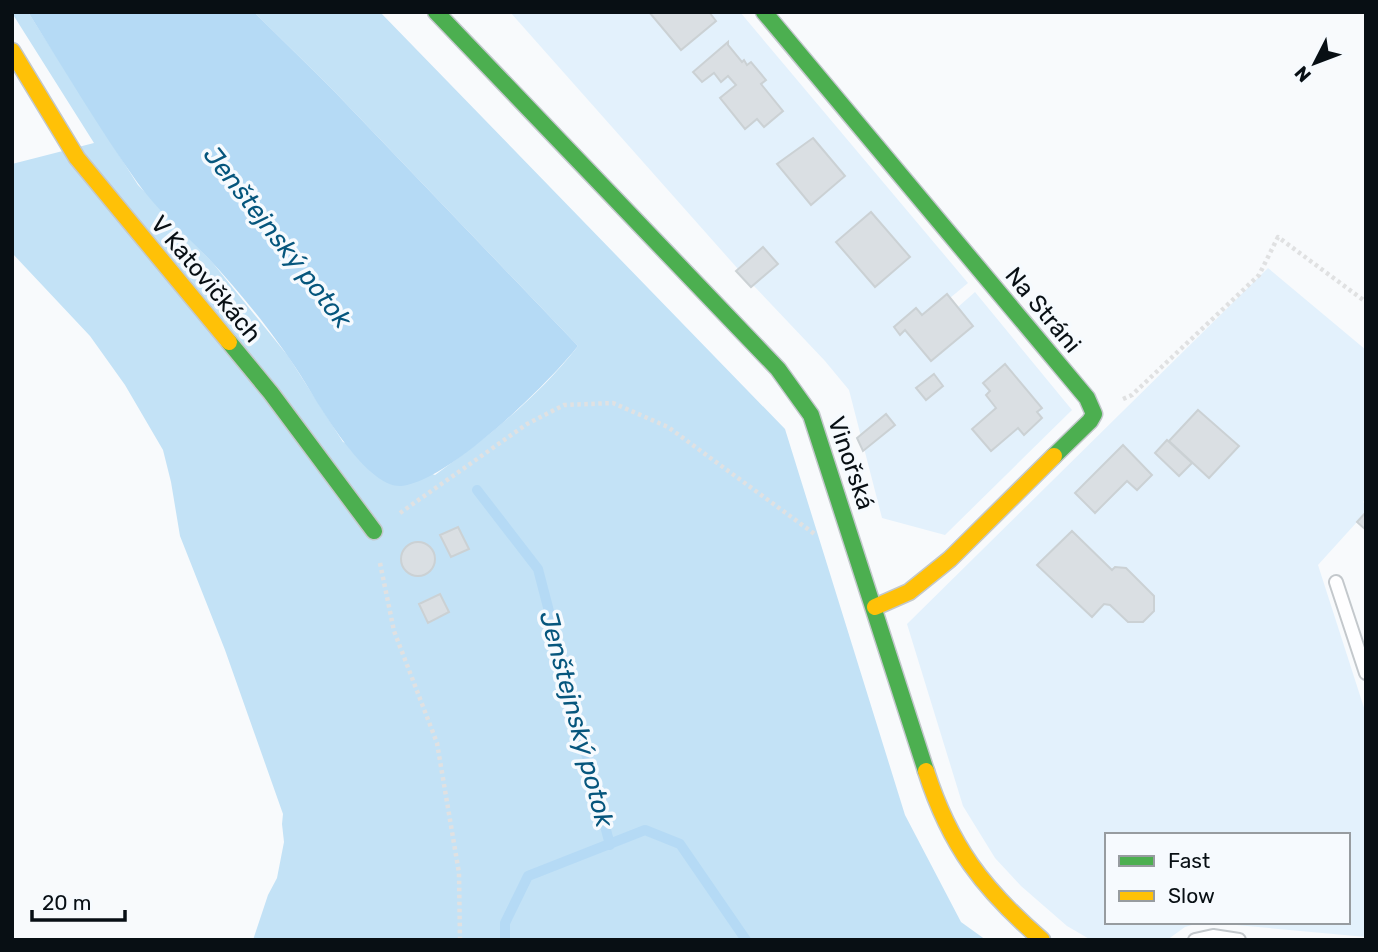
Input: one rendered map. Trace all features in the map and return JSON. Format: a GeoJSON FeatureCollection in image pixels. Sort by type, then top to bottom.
{"type":"FeatureCollection","features":[{"type":"Feature","properties":{"kind":"street","name":"Vinořská"},"geometry":{"type":"LineString","coordinates":[[436,12],[778,369],[811,415],[931,788],[953,839],[971,869],[994,896],[1042,940]]}},
{"type":"Feature","properties":{"kind":"street","name":"Na Stráni"},"geometry":{"type":"LineString","coordinates":[[764,12],[1087,398],[1094,414]]}},
{"type":"Feature","properties":{"kind":"street","name":"V Katovičkách"},"geometry":{"type":"LineString","coordinates":[[12,51],[77,158],[271,393],[374,531]]}},
{"type":"Feature","properties":{"kind":"street"},"geometry":{"type":"LineString","coordinates":[[874,607],[909,592],[950,559],[1094,414]]}},
{"type":"Feature","properties":{"kind":"lane"},"geometry":{"type":"LineString","coordinates":[[1336,582],[1366,673]]}},
{"type":"Feature","properties":{"kind":"lane"},"geometry":{"type":"LineString","coordinates":[[1195,940],[1213,936],[1239,940]]}},
{"type":"Feature","properties":{"kind":"path"},"geometry":{"type":"LineString","coordinates":[[1094,414],[1132,395],[1259,275],[1278,237],[1366,302]]}},
{"type":"Feature","properties":{"kind":"path"},"geometry":{"type":"LineString","coordinates":[[460,940],[459,873],[437,743],[394,631],[374,531],[527,424],[564,405],[613,403],[668,427],[825,541]]}},
{"type":"Feature","properties":{"kind":"shaded area"},"geometry":{"type":"Polygon","coordinates":[[[28,12],[138,185],[212,262],[288,356],[343,442],[435,475],[511,415],[547,382],[578,346],[332,89],[254,12],[380,12],[785,429],[905,815],[961,922],[986,940],[253,940],[268,895],[277,878],[284,842],[283,814],[225,650],[180,536],[163,450],[125,385],[90,336],[12,253],[12,164],[94,143],[12,13],[28,12]]]}},
{"type":"Feature","properties":{"kind":"shaded area"},"geometry":{"type":"Polygon","coordinates":[[[510,12],[740,12],[968,283],[950,298],[946,294],[922,315],[916,309],[894,327],[899,334],[905,330],[932,361],[973,326],[958,307],[975,292],[1072,410],[945,535],[882,518],[849,390],[753,285],[763,247],[738,269],[510,12]]]}},
{"type":"Feature","properties":{"kind":"shaded area"},"geometry":{"type":"Polygon","coordinates":[[[1268,268],[1366,350],[1366,499],[1363,502],[1366,512],[1318,565],[1366,714],[1366,937],[1225,924],[1350,924],[1350,833],[1105,833],[1105,924],[1195,924],[1185,927],[1167,940],[1091,940],[1067,926],[1021,886],[995,858],[963,806],[907,624],[1268,268]]]}},
{"type":"Feature","properties":{"kind":"water"},"geometry":{"type":"Polygon","coordinates":[[[28,12],[254,12],[332,89],[578,346],[521,406],[471,449],[445,467],[422,480],[402,486],[388,483],[373,474],[344,442],[291,361],[246,301],[145,192],[28,12]]]}},
{"type":"Feature","properties":{"kind":"building"},"geometry":{"type":"Polygon","coordinates":[[[649,12],[709,12],[716,21],[681,50],[649,12]]]}},
{"type":"Feature","properties":{"kind":"building"},"geometry":{"type":"Polygon","coordinates":[[[728,42],[742,62],[744,60],[747,65],[751,62],[766,80],[761,84],[783,111],[764,127],[757,119],[745,129],[720,98],[736,85],[728,76],[721,82],[714,73],[702,82],[693,72],[728,42]]]}},
{"type":"Feature","properties":{"kind":"building"},"geometry":{"type":"Polygon","coordinates":[[[813,138],[845,176],[811,205],[777,164],[813,138]]]}},
{"type":"Feature","properties":{"kind":"building"},"geometry":{"type":"Polygon","coordinates":[[[871,212],[910,257],[875,287],[836,242],[871,212]]]}},
{"type":"Feature","properties":{"kind":"building"},"geometry":{"type":"Polygon","coordinates":[[[763,247],[778,264],[751,287],[736,271],[763,247]]]}},
{"type":"Feature","properties":{"kind":"building"},"geometry":{"type":"Polygon","coordinates":[[[947,294],[973,326],[931,361],[905,330],[900,335],[894,327],[916,308],[922,315],[947,294]]]}},
{"type":"Feature","properties":{"kind":"building"},"geometry":{"type":"Polygon","coordinates":[[[1005,364],[1042,408],[1037,412],[1042,418],[1024,435],[1018,428],[991,451],[972,429],[996,408],[986,395],[990,391],[983,383],[1005,364]]]}},
{"type":"Feature","properties":{"kind":"building"},"geometry":{"type":"Polygon","coordinates":[[[934,374],[943,386],[926,400],[916,388],[934,374]]]}},
{"type":"Feature","properties":{"kind":"building"},"geometry":{"type":"Polygon","coordinates":[[[1198,410],[1239,446],[1209,478],[1169,441],[1198,410]]]}},
{"type":"Feature","properties":{"kind":"building"},"geometry":{"type":"Polygon","coordinates":[[[886,414],[895,425],[863,451],[857,438],[886,414]]]}},
{"type":"Feature","properties":{"kind":"building"},"geometry":{"type":"Polygon","coordinates":[[[1167,440],[1192,463],[1179,476],[1155,453],[1167,440]]]}},
{"type":"Feature","properties":{"kind":"building"},"geometry":{"type":"Polygon","coordinates":[[[1123,445],[1152,475],[1137,490],[1127,481],[1095,513],[1075,493],[1123,445]]]}},
{"type":"Feature","properties":{"kind":"building"},"geometry":{"type":"Polygon","coordinates":[[[1366,512],[1366,530],[1357,522],[1366,512]]]}},
{"type":"Feature","properties":{"kind":"building"},"geometry":{"type":"Polygon","coordinates":[[[458,527],[469,549],[451,557],[440,535],[458,527]]]}},
{"type":"Feature","properties":{"kind":"building"},"geometry":{"type":"Polygon","coordinates":[[[1072,531],[1112,570],[1115,567],[1126,568],[1154,596],[1154,611],[1143,622],[1128,622],[1110,605],[1104,604],[1092,617],[1037,565],[1072,531]]]}},
{"type":"Feature","properties":{"kind":"building"},"geometry":{"type":"Polygon","coordinates":[[[418,542],[430,547],[435,559],[430,571],[418,576],[406,571],[401,559],[406,547],[418,542]]]}},
{"type":"Feature","properties":{"kind":"building"},"geometry":{"type":"Polygon","coordinates":[[[440,594],[449,612],[428,623],[419,604],[440,594]]]}},
{"type":"Feature","properties":{"kind":"waterway","name":"Jenštejnský potok"},"geometry":{"type":"LineString","coordinates":[[477,490],[538,569],[610,845]]}},
{"type":"Feature","properties":{"kind":"waterway"},"geometry":{"type":"LineString","coordinates":[[505,940],[505,923],[528,876],[645,830],[680,844],[746,940]]}},
{"type":"Feature","properties":{"kind":"traffic: fast"},"geometry":{"type":"LineString","coordinates":[[436,12],[778,369],[811,415],[926,771]]}},
{"type":"Feature","properties":{"kind":"traffic: fast"},"geometry":{"type":"LineString","coordinates":[[764,12],[1087,398],[1094,414],[1054,456]]}},
{"type":"Feature","properties":{"kind":"traffic: fast"},"geometry":{"type":"LineString","coordinates":[[229,342],[271,393],[374,531]]}},
{"type":"Feature","properties":{"kind":"traffic: slow"},"geometry":{"type":"LineString","coordinates":[[12,51],[77,158],[229,342]]}},
{"type":"Feature","properties":{"kind":"traffic: slow"},"geometry":{"type":"LineString","coordinates":[[875,607],[909,592],[950,559],[1054,456]]}},
{"type":"Feature","properties":{"kind":"traffic: slow"},"geometry":{"type":"LineString","coordinates":[[926,771],[946,822],[971,864],[1002,903],[1042,940]]}}]}
